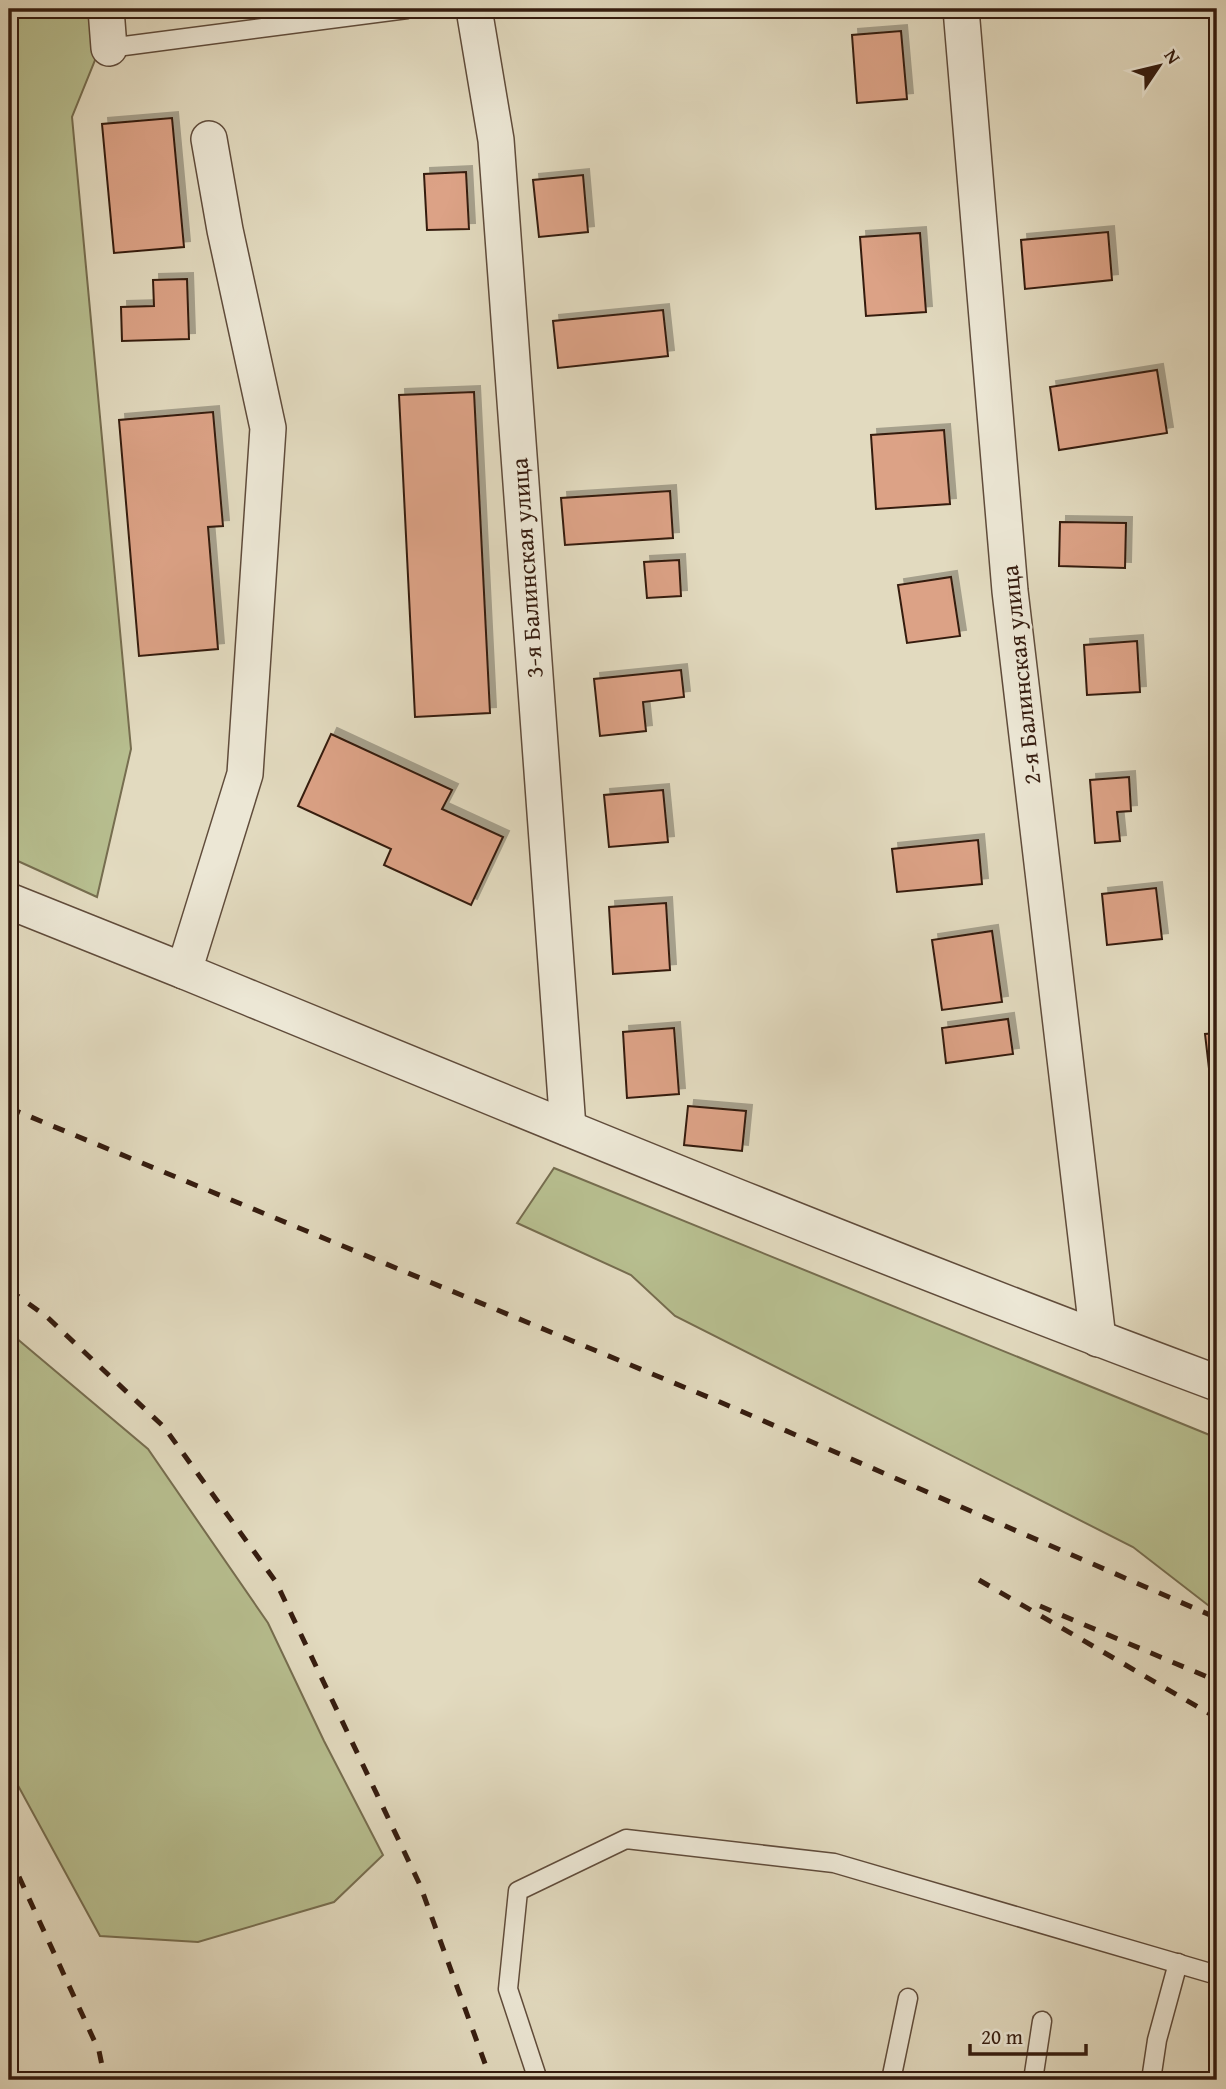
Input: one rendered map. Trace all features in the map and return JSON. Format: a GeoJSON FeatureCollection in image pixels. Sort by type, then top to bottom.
{"type":"FeatureCollection","features":[{"type":"Feature","properties":{"kind":"street"},"geometry":{"type":"LineString","coordinates":[[106,9],[109,48]]}},
{"type":"Feature","properties":{"kind":"street","name":"3-я Балинская улица"},"geometry":{"type":"LineString","coordinates":[[474,9],[496,140],[568,1128]]}},
{"type":"Feature","properties":{"kind":"street","name":"2-я Балинская улица"},"geometry":{"type":"LineString","coordinates":[[961,9],[1010,591],[1098,1339]]}},
{"type":"Feature","properties":{"kind":"street"},"geometry":{"type":"LineString","coordinates":[[184,971],[245,774],[268,428],[225,230],[209,139]]}},
{"type":"Feature","properties":{"kind":"street"},"geometry":{"type":"LineString","coordinates":[[9,901],[568,1128],[1098,1339],[1217,1383]]}},
{"type":"Feature","properties":{"kind":"lane"},"geometry":{"type":"LineString","coordinates":[[109,48],[407,9]]}},
{"type":"Feature","properties":{"kind":"lane"},"geometry":{"type":"LineString","coordinates":[[538,2080],[508,1989],[518,1891],[626,1839],[834,1863],[1217,1975]]}},
{"type":"Feature","properties":{"kind":"lane"},"geometry":{"type":"LineString","coordinates":[[1151,2080],[1157,2040],[1178,1963]]}},
{"type":"Feature","properties":{"kind":"lane"},"geometry":{"type":"LineString","coordinates":[[891,2080],[908,1998]]}},
{"type":"Feature","properties":{"kind":"lane"},"geometry":{"type":"LineString","coordinates":[[1033,2080],[1042,2021]]}},
{"type":"Feature","properties":{"kind":"green space"},"geometry":{"type":"Polygon","coordinates":[[[9,9],[89,9],[95,60],[72,117],[131,749],[97,897],[9,857],[9,9]]]}},
{"type":"Feature","properties":{"kind":"green space"},"geometry":{"type":"Polygon","coordinates":[[[554,1168],[1217,1438],[1217,1605],[1213,1609],[1133,1547],[675,1316],[631,1275],[517,1223],[554,1168]]]}},
{"type":"Feature","properties":{"kind":"green space"},"geometry":{"type":"Polygon","coordinates":[[[9,1332],[148,1449],[268,1623],[324,1741],[383,1855],[334,1902],[198,1942],[100,1936],[9,1769],[9,1332]]]}},
{"type":"Feature","properties":{"kind":"building"},"geometry":{"type":"Polygon","coordinates":[[[1106,9],[1181,9],[1182,13],[1106,16],[1106,9]]]}},
{"type":"Feature","properties":{"kind":"building"},"geometry":{"type":"Polygon","coordinates":[[[901,31],[907,99],[857,103],[852,35],[901,31]]]}},
{"type":"Feature","properties":{"kind":"building"},"geometry":{"type":"Polygon","coordinates":[[[172,118],[184,247],[114,253],[102,124],[172,118]]]}},
{"type":"Feature","properties":{"kind":"building"},"geometry":{"type":"Polygon","coordinates":[[[466,172],[469,229],[427,230],[424,174],[466,172]]]}},
{"type":"Feature","properties":{"kind":"building"},"geometry":{"type":"Polygon","coordinates":[[[583,175],[588,232],[539,237],[533,180],[583,175]]]}},
{"type":"Feature","properties":{"kind":"building"},"geometry":{"type":"Polygon","coordinates":[[[1108,232],[1112,280],[1025,289],[1021,240],[1108,232]]]}},
{"type":"Feature","properties":{"kind":"building"},"geometry":{"type":"Polygon","coordinates":[[[920,233],[926,312],[866,316],[860,237],[920,233]]]}},
{"type":"Feature","properties":{"kind":"building"},"geometry":{"type":"Polygon","coordinates":[[[187,279],[189,339],[122,341],[121,307],[154,306],[153,280],[187,279]]]}},
{"type":"Feature","properties":{"kind":"building"},"geometry":{"type":"Polygon","coordinates":[[[663,310],[668,356],[558,368],[553,321],[663,310]]]}},
{"type":"Feature","properties":{"kind":"building"},"geometry":{"type":"Polygon","coordinates":[[[1157,370],[1167,433],[1059,450],[1050,387],[1157,370]]]}},
{"type":"Feature","properties":{"kind":"building"},"geometry":{"type":"Polygon","coordinates":[[[474,392],[490,713],[415,717],[399,395],[474,392]]]}},
{"type":"Feature","properties":{"kind":"building"},"geometry":{"type":"Polygon","coordinates":[[[213,412],[223,526],[208,527],[218,649],[139,656],[119,420],[213,412]]]}},
{"type":"Feature","properties":{"kind":"building"},"geometry":{"type":"Polygon","coordinates":[[[944,430],[950,504],[876,509],[871,435],[944,430]]]}},
{"type":"Feature","properties":{"kind":"building"},"geometry":{"type":"Polygon","coordinates":[[[670,491],[673,538],[565,545],[561,498],[670,491]]]}},
{"type":"Feature","properties":{"kind":"building"},"geometry":{"type":"Polygon","coordinates":[[[1060,522],[1126,523],[1125,568],[1059,566],[1060,522]]]}},
{"type":"Feature","properties":{"kind":"building"},"geometry":{"type":"Polygon","coordinates":[[[679,560],[681,596],[647,598],[644,562],[679,560]]]}},
{"type":"Feature","properties":{"kind":"building"},"geometry":{"type":"Polygon","coordinates":[[[951,577],[960,636],[907,643],[898,585],[951,577]]]}},
{"type":"Feature","properties":{"kind":"building"},"geometry":{"type":"Polygon","coordinates":[[[1137,641],[1140,692],[1087,695],[1084,645],[1137,641]]]}},
{"type":"Feature","properties":{"kind":"building"},"geometry":{"type":"Polygon","coordinates":[[[681,670],[684,697],[643,702],[646,731],[600,736],[594,679],[681,670]]]}},
{"type":"Feature","properties":{"kind":"building"},"geometry":{"type":"Polygon","coordinates":[[[331,734],[452,790],[442,809],[503,837],[471,905],[384,865],[391,849],[298,806],[331,734]]]}},
{"type":"Feature","properties":{"kind":"building"},"geometry":{"type":"Polygon","coordinates":[[[1129,777],[1131,811],[1117,812],[1120,841],[1095,843],[1090,780],[1129,777]]]}},
{"type":"Feature","properties":{"kind":"building"},"geometry":{"type":"Polygon","coordinates":[[[663,790],[668,842],[609,847],[604,795],[663,790]]]}},
{"type":"Feature","properties":{"kind":"building"},"geometry":{"type":"Polygon","coordinates":[[[978,840],[982,884],[897,892],[892,849],[978,840]]]}},
{"type":"Feature","properties":{"kind":"building"},"geometry":{"type":"Polygon","coordinates":[[[1156,888],[1162,939],[1107,945],[1102,894],[1156,888]]]}},
{"type":"Feature","properties":{"kind":"building"},"geometry":{"type":"Polygon","coordinates":[[[666,903],[670,970],[613,974],[609,907],[666,903]]]}},
{"type":"Feature","properties":{"kind":"building"},"geometry":{"type":"Polygon","coordinates":[[[992,931],[1002,1002],[942,1010],[932,940],[992,931]]]}},
{"type":"Feature","properties":{"kind":"building"},"geometry":{"type":"Polygon","coordinates":[[[1008,1019],[1013,1054],[946,1063],[942,1028],[1008,1019]]]}},
{"type":"Feature","properties":{"kind":"building"},"geometry":{"type":"Polygon","coordinates":[[[674,1028],[679,1094],[627,1098],[623,1032],[674,1028]]]}},
{"type":"Feature","properties":{"kind":"building"},"geometry":{"type":"Polygon","coordinates":[[[1217,1033],[1217,1076],[1210,1077],[1205,1034],[1217,1033]]]}},
{"type":"Feature","properties":{"kind":"building"},"geometry":{"type":"Polygon","coordinates":[[[688,1106],[746,1111],[742,1151],[684,1145],[688,1106]]]}},
{"type":"Feature","properties":{"kind":"railway"},"geometry":{"type":"LineString","coordinates":[[9,1108],[720,1402],[1217,1618]]}},
{"type":"Feature","properties":{"kind":"railway"},"geometry":{"type":"LineString","coordinates":[[9,1290],[46,1316],[164,1427],[276,1582],[420,1885],[491,2080]]}},
{"type":"Feature","properties":{"kind":"railway"},"geometry":{"type":"LineString","coordinates":[[979,1580],[1217,1718]]}},
{"type":"Feature","properties":{"kind":"railway"},"geometry":{"type":"LineString","coordinates":[[1040,1606],[1217,1681]]}},
{"type":"Feature","properties":{"kind":"railway"},"geometry":{"type":"LineString","coordinates":[[9,1855],[99,2051],[105,2080]]}}]}
